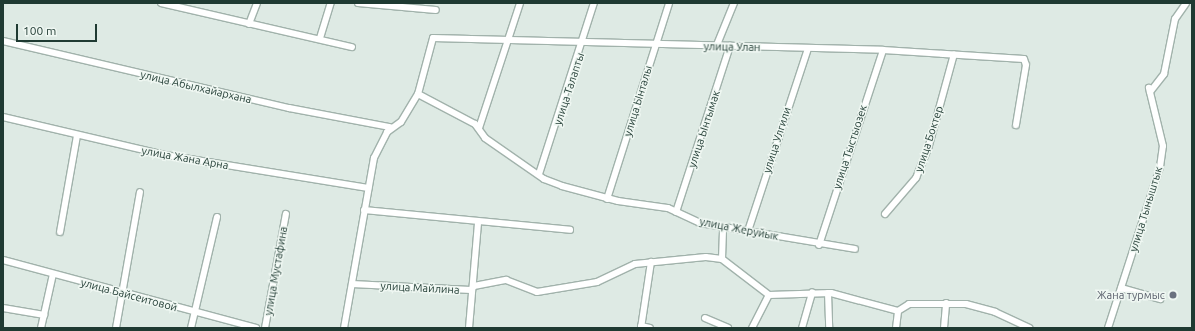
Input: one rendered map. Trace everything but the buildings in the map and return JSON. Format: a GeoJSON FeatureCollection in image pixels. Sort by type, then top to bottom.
{"type":"FeatureCollection","features":[{"type":"Feature","properties":{"kind":"street"},"geometry":{"type":"LineString","coordinates":[[161,3],[249,24],[320,38],[352,47]]}},
{"type":"Feature","properties":{"kind":"street"},"geometry":{"type":"LineString","coordinates":[[249,24],[257,3]]}},
{"type":"Feature","properties":{"kind":"street"},"geometry":{"type":"LineString","coordinates":[[320,38],[331,3]]}},
{"type":"Feature","properties":{"kind":"street"},"geometry":{"type":"LineString","coordinates":[[358,3],[436,10]]}},
{"type":"Feature","properties":{"kind":"street"},"geometry":{"type":"LineString","coordinates":[[479,128],[520,3]]}},
{"type":"Feature","properties":{"kind":"street","name":"улица Талапты"},"geometry":{"type":"LineString","coordinates":[[539,174],[594,3]]}},
{"type":"Feature","properties":{"kind":"street","name":"улица Ынталы"},"geometry":{"type":"LineString","coordinates":[[607,199],[670,3]]}},
{"type":"Feature","properties":{"kind":"street"},"geometry":{"type":"LineString","coordinates":[[716,47],[734,3]]}},
{"type":"Feature","properties":{"kind":"street","name":"улица Тыныштык"},"geometry":{"type":"LineString","coordinates":[[1108,328],[1160,167],[1163,146],[1150,90],[1164,74],[1175,19],[1186,3]]}},
{"type":"Feature","properties":{"kind":"street","name":"улица Улан"},"geometry":{"type":"LineString","coordinates":[[418,94],[434,38],[716,47],[730,46],[883,50],[1024,59],[1026,65],[1016,125]]}},
{"type":"Feature","properties":{"kind":"street","name":"улица Абылхайархана"},"geometry":{"type":"LineString","coordinates":[[3,41],[289,108],[390,127]]}},
{"type":"Feature","properties":{"kind":"street","name":"улица Ынтымак"},"geometry":{"type":"LineString","coordinates":[[676,212],[730,46]]}},
{"type":"Feature","properties":{"kind":"street","name":"улица Улгили"},"geometry":{"type":"LineString","coordinates":[[748,231],[808,49]]}},
{"type":"Feature","properties":{"kind":"street","name":"улица Тыстыозек"},"geometry":{"type":"LineString","coordinates":[[819,245],[883,50]]}},
{"type":"Feature","properties":{"kind":"street","name":"улица Боктер"},"geometry":{"type":"LineString","coordinates":[[885,214],[916,178],[928,149],[954,54]]}},
{"type":"Feature","properties":{"kind":"street"},"geometry":{"type":"LineString","coordinates":[[344,328],[374,158],[390,127],[401,122],[418,94]]}},
{"type":"Feature","properties":{"kind":"street","name":"улица Жеруйык"},"geometry":{"type":"LineString","coordinates":[[418,94],[479,128],[485,138],[539,174],[562,186],[607,199],[676,212],[700,223],[819,245],[856,249]]}},
{"type":"Feature","properties":{"kind":"street","name":"улица Жана Арна"},"geometry":{"type":"LineString","coordinates":[[3,117],[165,156],[368,188]]}},
{"type":"Feature","properties":{"kind":"street"},"geometry":{"type":"LineString","coordinates":[[60,232],[77,136]]}},
{"type":"Feature","properties":{"kind":"street"},"geometry":{"type":"LineString","coordinates":[[116,328],[124,294],[140,192]]}},
{"type":"Feature","properties":{"kind":"street"},"geometry":{"type":"LineString","coordinates":[[364,210],[570,230]]}},
{"type":"Feature","properties":{"kind":"street","name":"улица Мустафина"},"geometry":{"type":"LineString","coordinates":[[265,328],[286,214]]}},
{"type":"Feature","properties":{"kind":"street"},"geometry":{"type":"LineString","coordinates":[[191,328],[217,217]]}},
{"type":"Feature","properties":{"kind":"street"},"geometry":{"type":"LineString","coordinates":[[469,328],[471,290],[478,222]]}},
{"type":"Feature","properties":{"kind":"street"},"geometry":{"type":"LineString","coordinates":[[722,227],[722,259],[770,295],[812,292],[828,293],[898,311],[909,304],[946,303],[979,306],[1030,328]]}},
{"type":"Feature","properties":{"kind":"street","name":"улица Майлина"},"geometry":{"type":"LineString","coordinates":[[352,284],[471,290],[474,286],[506,280],[536,292],[597,282],[635,264],[685,257],[722,259]]}},
{"type":"Feature","properties":{"kind":"street","name":"улица Байсеитовой"},"geometry":{"type":"LineString","coordinates":[[3,260],[124,294],[256,328]]}},
{"type":"Feature","properties":{"kind":"street"},"geometry":{"type":"LineString","coordinates":[[650,328],[641,327],[651,262]]}},
{"type":"Feature","properties":{"kind":"street"},"geometry":{"type":"LineString","coordinates":[[41,328],[53,274]]}},
{"type":"Feature","properties":{"kind":"street"},"geometry":{"type":"LineString","coordinates":[[1121,288],[1160,299]]}},
{"type":"Feature","properties":{"kind":"street"},"geometry":{"type":"LineString","coordinates":[[802,328],[812,292]]}},
{"type":"Feature","properties":{"kind":"street"},"geometry":{"type":"LineString","coordinates":[[828,293],[829,328]]}},
{"type":"Feature","properties":{"kind":"street"},"geometry":{"type":"LineString","coordinates":[[752,328],[765,309],[770,295]]}},
{"type":"Feature","properties":{"kind":"street"},"geometry":{"type":"LineString","coordinates":[[944,328],[946,303]]}},
{"type":"Feature","properties":{"kind":"street"},"geometry":{"type":"LineString","coordinates":[[3,308],[44,315]]}},
{"type":"Feature","properties":{"kind":"street"},"geometry":{"type":"LineString","coordinates":[[896,328],[898,311]]}},
{"type":"Feature","properties":{"kind":"street"},"geometry":{"type":"LineString","coordinates":[[705,318],[728,328]]}},
{"type":"Feature","properties":{"kind":"place","name":"Жана турмыс"},"geometry":{"type":"Point","coordinates":[1173,295]}}]}
